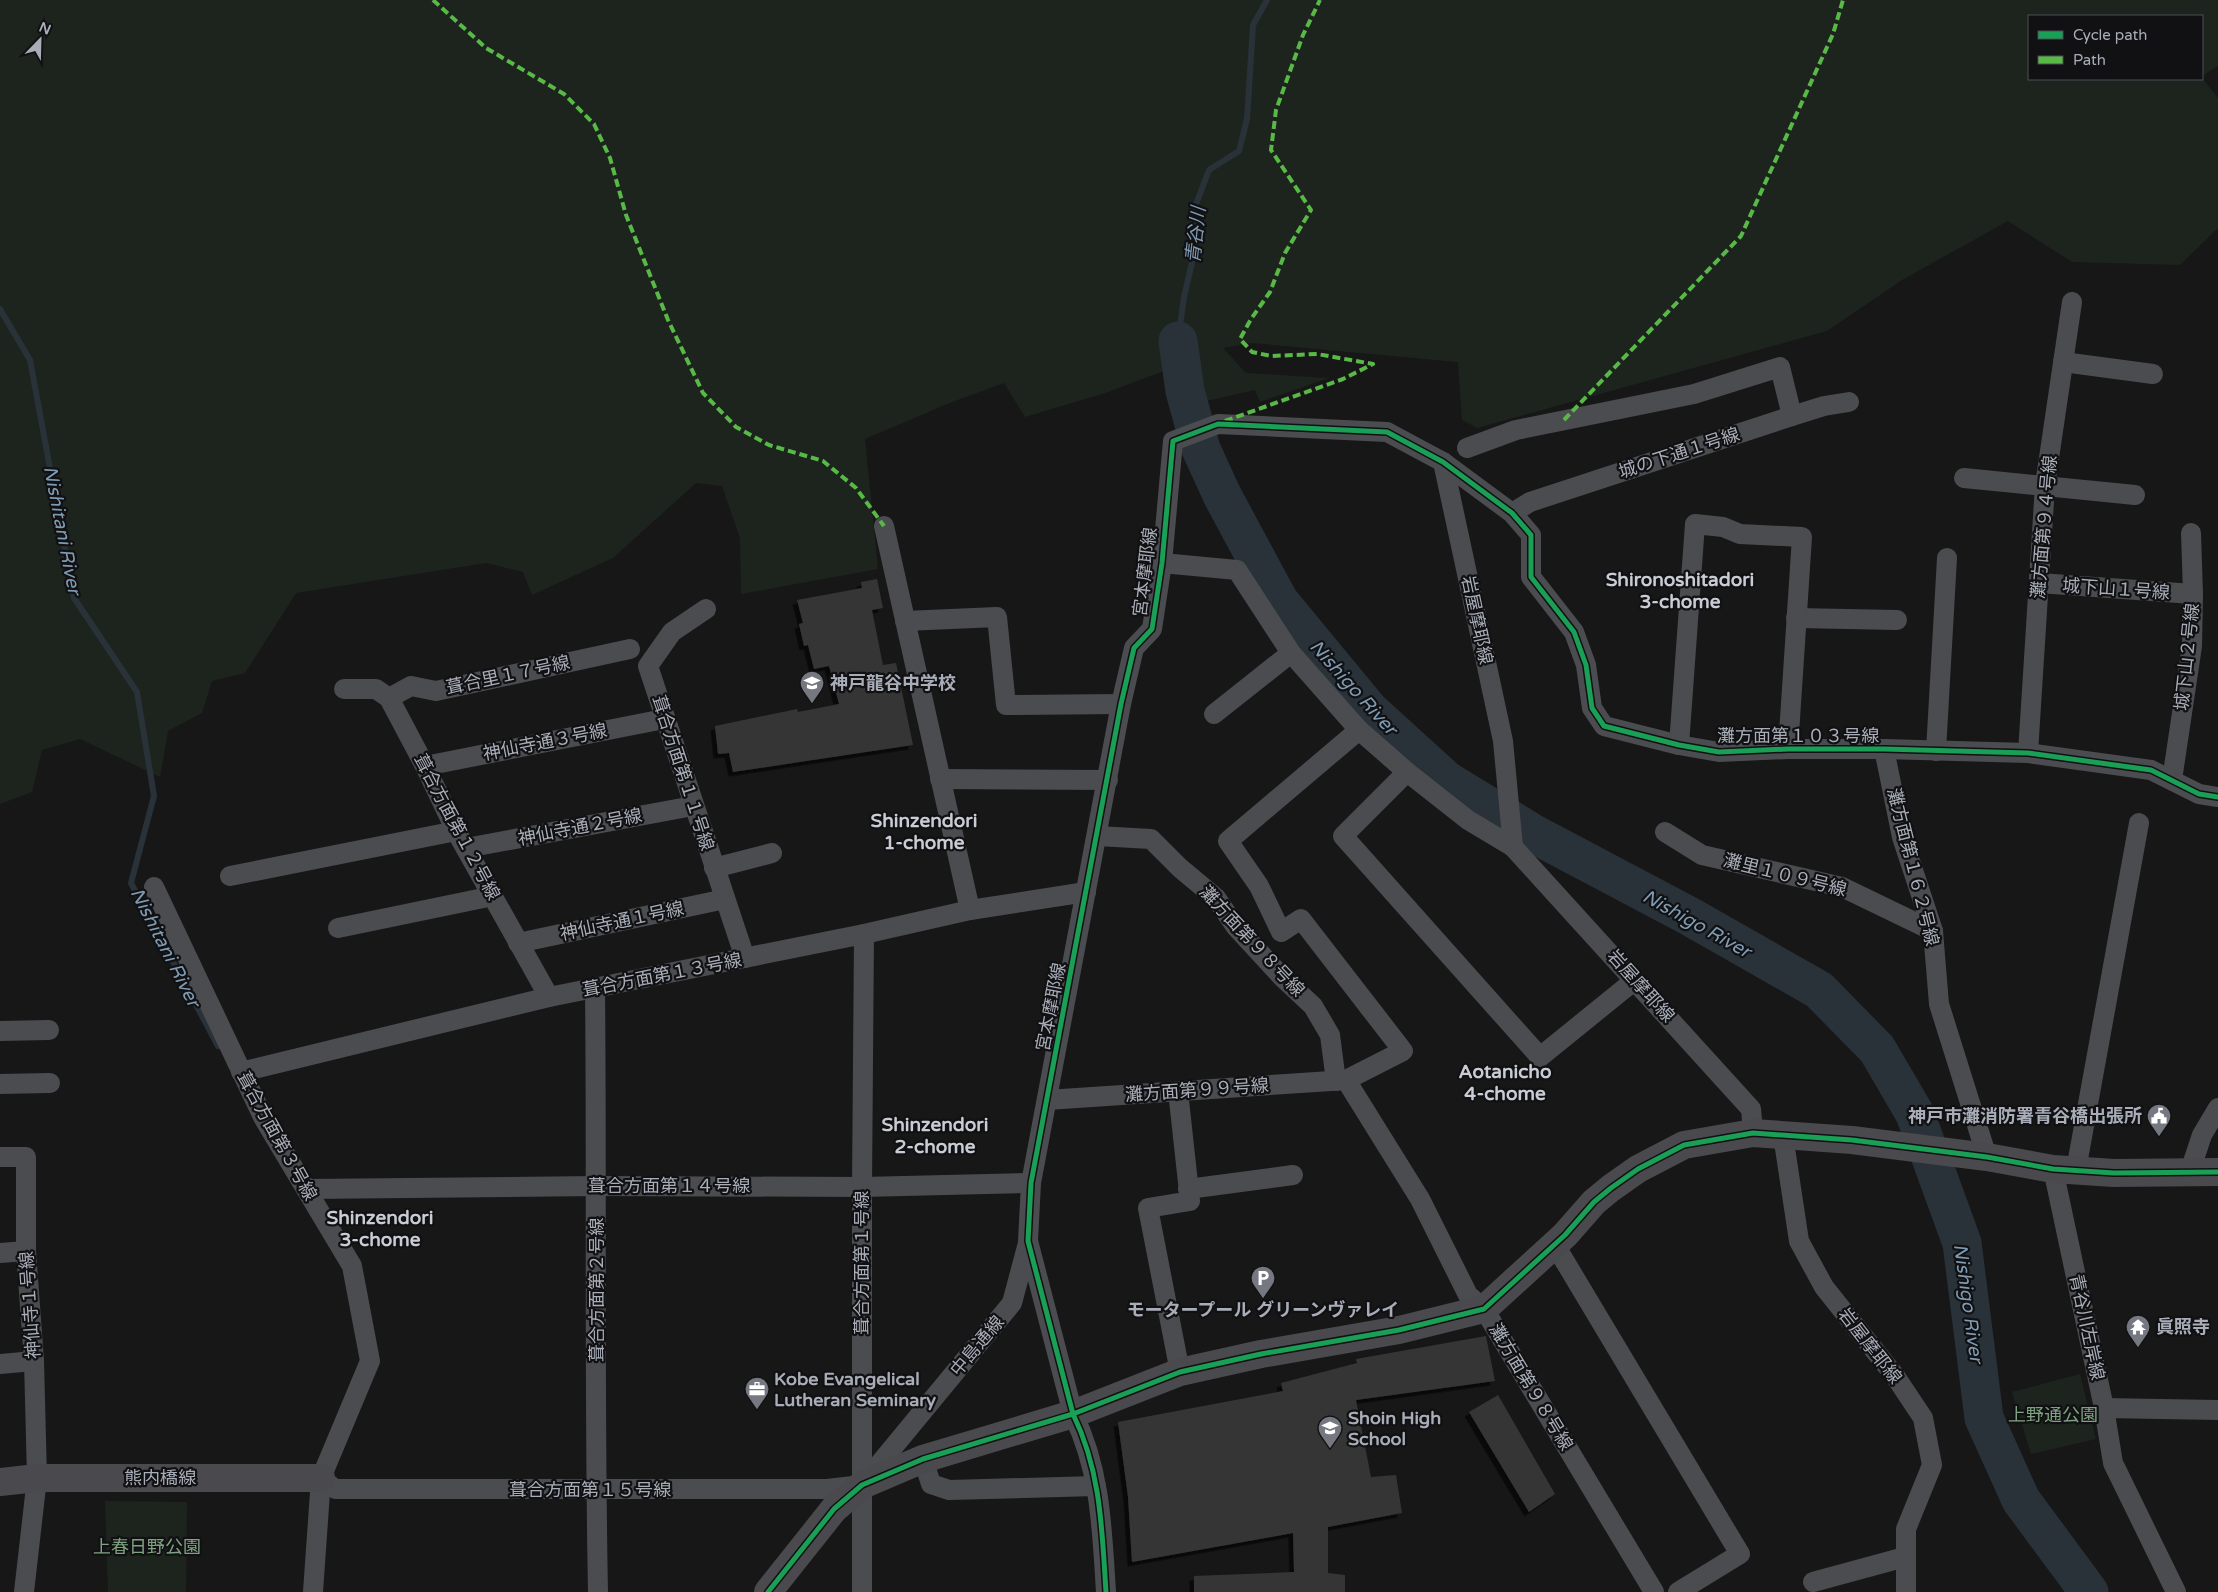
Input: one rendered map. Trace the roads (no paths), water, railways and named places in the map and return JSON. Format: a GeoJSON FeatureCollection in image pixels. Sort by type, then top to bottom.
{"type":"FeatureCollection","features":[{"type":"Feature","properties":{"kind":"street","name":"灘方面第９４号線"},"geometry":{"type":"LineString","coordinates":[[2028,753],[2045,485],[2072,302]]}},
{"type":"Feature","properties":{"kind":"street"},"geometry":{"type":"LineString","coordinates":[[2063,362],[2153,374]]}},
{"type":"Feature","properties":{"kind":"street"},"geometry":{"type":"LineString","coordinates":[[1467,448],[1516,430],[1694,394],[1780,368],[1792,416]]}},
{"type":"Feature","properties":{"kind":"street","name":"城の下通１号線"},"geometry":{"type":"LineString","coordinates":[[1512,513],[1530,502],[1792,416],[1824,406],[1849,402]]}},
{"type":"Feature","properties":{"kind":"street","name":"灘方面第１０３号線"},"geometry":{"type":"LineString","coordinates":[[1183,436],[1218,424],[1386,432],[1443,462],[1512,513],[1531,535],[1531,577],[1574,632],[1586,665],[1592,708],[1604,726],[1679,745],[1719,752],[1788,749],[1884,749],[2028,753],[2151,770],[2200,794],[2218,797]]}},
{"type":"Feature","properties":{"kind":"street","name":"宮本摩耶線"},"geometry":{"type":"LineString","coordinates":[[1106,1592],[1101,1508],[1086,1439],[1073,1414],[1028,1241],[1032,1183],[1121,704],[1134,648],[1152,630],[1162,563],[1173,440],[1183,436]]}},
{"type":"Feature","properties":{"kind":"street","name":"岩屋摩耶線"},"geometry":{"type":"LineString","coordinates":[[1443,462],[1503,742],[1513,843]]}},
{"type":"Feature","properties":{"kind":"street"},"geometry":{"type":"LineString","coordinates":[[1964,478],[2134,495]]}},
{"type":"Feature","properties":{"kind":"street"},"geometry":{"type":"LineString","coordinates":[[1679,745],[1695,524],[1722,528],[1740,534],[1802,537],[1788,749]]}},
{"type":"Feature","properties":{"kind":"street"},"geometry":{"type":"LineString","coordinates":[[884,526],[970,910]]}},
{"type":"Feature","properties":{"kind":"street","name":"城下山２号線"},"geometry":{"type":"LineString","coordinates":[[2172,780],[2192,646],[2194,594],[2191,533]]}},
{"type":"Feature","properties":{"kind":"street"},"geometry":{"type":"LineString","coordinates":[[1936,751],[1947,558]]}},
{"type":"Feature","properties":{"kind":"street","name":"岩屋摩耶線"},"geometry":{"type":"LineString","coordinates":[[1162,563],[1237,570],[1291,652],[1359,730],[1407,772],[1468,820],[1513,843],[1751,1110],[1753,1133]]}},
{"type":"Feature","properties":{"kind":"street","name":"城下山１号線"},"geometry":{"type":"LineString","coordinates":[[2038,583],[2194,594]]}},
{"type":"Feature","properties":{"kind":"street","name":"葺合方面第１１号線"},"geometry":{"type":"LineString","coordinates":[[706,608],[672,632],[648,666],[664,719],[745,958]]}},
{"type":"Feature","properties":{"kind":"street"},"geometry":{"type":"LineString","coordinates":[[905,621],[997,617],[1006,705],[1121,704]]}},
{"type":"Feature","properties":{"kind":"street"},"geometry":{"type":"LineString","coordinates":[[1796,618],[1897,620]]}},
{"type":"Feature","properties":{"kind":"street","name":"葺合里１７号線"},"geometry":{"type":"LineString","coordinates":[[389,698],[411,686],[436,691],[630,648]]}},
{"type":"Feature","properties":{"kind":"street"},"geometry":{"type":"LineString","coordinates":[[1214,714],[1291,652]]}},
{"type":"Feature","properties":{"kind":"street"},"geometry":{"type":"LineString","coordinates":[[344,689],[376,688],[389,698]]}},
{"type":"Feature","properties":{"kind":"street","name":"葺合方面第１２号線"},"geometry":{"type":"LineString","coordinates":[[389,698],[425,766],[456,831],[549,997]]}},
{"type":"Feature","properties":{"kind":"street","name":"神仙寺通３号線"},"geometry":{"type":"LineString","coordinates":[[425,766],[664,719]]}},
{"type":"Feature","properties":{"kind":"street"},"geometry":{"type":"LineString","coordinates":[[1341,1081],[1403,1051],[1301,919],[1280,932],[1259,886],[1228,841],[1359,730]]}},
{"type":"Feature","properties":{"kind":"street","name":"灘方面第１６２号線"},"geometry":{"type":"LineString","coordinates":[[1884,749],[1902,837],[1933,931],[1939,1004],[1987,1157]]}},
{"type":"Feature","properties":{"kind":"street"},"geometry":{"type":"LineString","coordinates":[[1407,772],[1343,836],[1540,1057],[1636,980]]}},
{"type":"Feature","properties":{"kind":"street"},"geometry":{"type":"LineString","coordinates":[[940,778],[1108,780]]}},
{"type":"Feature","properties":{"kind":"street","name":"神仙寺通２号線"},"geometry":{"type":"LineString","coordinates":[[466,848],[693,806]]}},
{"type":"Feature","properties":{"kind":"street"},"geometry":{"type":"LineString","coordinates":[[2078,1159],[2139,823]]}},
{"type":"Feature","properties":{"kind":"street"},"geometry":{"type":"LineString","coordinates":[[230,876],[456,831]]}},
{"type":"Feature","properties":{"kind":"street","name":"灘里１０９号線"},"geometry":{"type":"LineString","coordinates":[[1665,832],[1702,854],[1842,887],[1933,931]]}},
{"type":"Feature","properties":{"kind":"street","name":"灘方面第９８号線"},"geometry":{"type":"LineString","coordinates":[[1097,836],[1151,839],[1180,868],[1216,898],[1236,927],[1283,978],[1313,1006],[1330,1036],[1341,1081],[1420,1199],[1468,1295],[1484,1309],[1654,1592]]}},
{"type":"Feature","properties":{"kind":"street"},"geometry":{"type":"LineString","coordinates":[[714,868],[772,854]]}},
{"type":"Feature","properties":{"kind":"street","name":"葺合方面第３号線"},"geometry":{"type":"LineString","coordinates":[[154,887],[263,1117],[352,1266],[370,1361],[321,1478],[313,1592]]}},
{"type":"Feature","properties":{"kind":"street","name":"葺合方面第１３号線"},"geometry":{"type":"LineString","coordinates":[[241,1072],[549,997],[864,934],[970,910],[1086,892]]}},
{"type":"Feature","properties":{"kind":"street"},"geometry":{"type":"LineString","coordinates":[[338,928],[493,896]]}},
{"type":"Feature","properties":{"kind":"street","name":"神仙寺通１号線"},"geometry":{"type":"LineString","coordinates":[[518,943],[725,899]]}},
{"type":"Feature","properties":{"kind":"street","name":"葺合方面第１号線"},"geometry":{"type":"LineString","coordinates":[[862,1592],[864,934]]}},
{"type":"Feature","properties":{"kind":"street","name":"葺合方面第２号線"},"geometry":{"type":"LineString","coordinates":[[595,989],[598,1592]]}},
{"type":"Feature","properties":{"kind":"street"},"geometry":{"type":"LineString","coordinates":[[0,1031],[49,1030]]}},
{"type":"Feature","properties":{"kind":"street","name":"灘方面第９９号線"},"geometry":{"type":"LineString","coordinates":[[1048,1100],[1341,1081]]}},
{"type":"Feature","properties":{"kind":"street"},"geometry":{"type":"LineString","coordinates":[[0,1084],[50,1083]]}},
{"type":"Feature","properties":{"kind":"street"},"geometry":{"type":"LineString","coordinates":[[1178,1091],[1190,1201],[1148,1208],[1180,1372]]}},
{"type":"Feature","properties":{"kind":"street"},"geometry":{"type":"LineString","coordinates":[[2189,1174],[2202,1135],[2218,1108]]}},
{"type":"Feature","properties":{"kind":"street"},"geometry":{"type":"LineString","coordinates":[[768,1592],[834,1509],[862,1485],[923,1459],[1073,1414],[1180,1372],[1261,1354],[1399,1330],[1484,1309],[1555,1245],[1594,1202],[1611,1188],[1638,1169],[1684,1145],[1753,1133],[1852,1140],[1987,1157],[2053,1168],[2189,1174],[2218,1172]]}},
{"type":"Feature","properties":{"kind":"street","name":"岩屋摩耶線"},"geometry":{"type":"LineString","coordinates":[[1784,1135],[1799,1241],[1824,1287],[1895,1376],[1923,1418],[1932,1465],[1906,1529],[1906,1592]]}},
{"type":"Feature","properties":{"kind":"street","name":"神仙寺１号線"},"geometry":{"type":"LineString","coordinates":[[0,1157],[26,1157],[26,1251],[34,1361],[37,1478],[24,1592]]}},
{"type":"Feature","properties":{"kind":"street","name":"青谷川左岸線"},"geometry":{"type":"LineString","coordinates":[[2053,1168],[2104,1408],[2113,1462],[2176,1592]]}},
{"type":"Feature","properties":{"kind":"street"},"geometry":{"type":"LineString","coordinates":[[1188,1189],[1293,1175]]}},
{"type":"Feature","properties":{"kind":"street","name":"葺合方面第１４号線"},"geometry":{"type":"LineString","coordinates":[[307,1189],[597,1186],[862,1187],[1032,1183]]}},
{"type":"Feature","properties":{"kind":"street","name":"中島通線"},"geometry":{"type":"LineString","coordinates":[[862,1485],[1012,1303],[1028,1241]]}},
{"type":"Feature","properties":{"kind":"street"},"geometry":{"type":"LineString","coordinates":[[1555,1245],[1740,1554],[1678,1592]]}},
{"type":"Feature","properties":{"kind":"street"},"geometry":{"type":"LineString","coordinates":[[0,1253],[26,1251]]}},
{"type":"Feature","properties":{"kind":"street"},"geometry":{"type":"LineString","coordinates":[[0,1364],[34,1361]]}},
{"type":"Feature","properties":{"kind":"street"},"geometry":{"type":"LineString","coordinates":[[2104,1408],[2218,1410]]}},
{"type":"Feature","properties":{"kind":"street"},"geometry":{"type":"LineString","coordinates":[[923,1459],[931,1484],[950,1490],[1096,1486]]}},
{"type":"Feature","properties":{"kind":"street","name":"熊内橋線"},"geometry":{"type":"LineString","coordinates":[[0,1482],[37,1478],[321,1478]]}},
{"type":"Feature","properties":{"kind":"street","name":"葺合方面第１５号線"},"geometry":{"type":"LineString","coordinates":[[321,1478],[335,1489],[826,1489],[862,1485]]}},
{"type":"Feature","properties":{"kind":"street"},"geometry":{"type":"LineString","coordinates":[[1813,1582],[1905,1557]]}},
{"type":"Feature","properties":{"kind":"waterway","name":"青谷川"},"geometry":{"type":"LineString","coordinates":[[1178,341],[1184,297],[1195,249],[1193,212],[1209,170],[1239,151],[1247,119],[1253,25],[1267,0]]}},
{"type":"Feature","properties":{"kind":"waterway","name":"Nishitani River"},"geometry":{"type":"LineString","coordinates":[[0,309],[30,360],[74,598],[137,692],[154,796],[131,883],[218,1046]]}},
{"type":"Feature","properties":{"kind":"waterway","name":"Nishigo River"},"geometry":{"type":"LineString","coordinates":[[1178,341],[1185,391],[1201,449],[1222,495],[1279,601],[1369,710],[1446,780],[1534,834],[1689,916],[1819,990],[1877,1049],[1915,1114],[1962,1243],[1984,1418],[2021,1500],[2089,1592]]}},
{"type":"Feature","properties":{"kind":"place","name":"神戸龍谷中学校"},"geometry":{"type":"Point","coordinates":[812,704]}},
{"type":"Feature","properties":{"kind":"place","name":"神戸市灘消防署青谷橋出張所"},"geometry":{"type":"Point","coordinates":[2159,1137]}},
{"type":"Feature","properties":{"kind":"place","name":"モータープール グリーンヴァレイ"},"geometry":{"type":"Point","coordinates":[1263,1299]}},
{"type":"Feature","properties":{"kind":"place","name":"眞照寺"},"geometry":{"type":"Point","coordinates":[2138,1348]}},
{"type":"Feature","properties":{"kind":"place","name":"Kobe Evangelical Lutheran Seminary"},"geometry":{"type":"Point","coordinates":[757,1410]}},
{"type":"Feature","properties":{"kind":"place","name":"Shoin High School"},"geometry":{"type":"Point","coordinates":[1330,1449]}},
{"type":"Feature","properties":{"kind":"district","name":"Shironoshitadori 3-chome"},"geometry":{"type":"Point","coordinates":[1680,590]}},
{"type":"Feature","properties":{"kind":"district","name":"Shinzendori 1-chome"},"geometry":{"type":"Point","coordinates":[924,831]}},
{"type":"Feature","properties":{"kind":"district","name":"Aotanicho 4-chome"},"geometry":{"type":"Point","coordinates":[1505,1082]}},
{"type":"Feature","properties":{"kind":"district","name":"Shinzendori 2-chome"},"geometry":{"type":"Point","coordinates":[935,1135]}},
{"type":"Feature","properties":{"kind":"district","name":"Shinzendori 3-chome"},"geometry":{"type":"Point","coordinates":[380,1228]}},
{"type":"Feature","properties":{"kind":"park label","name":"上野通公園"},"geometry":{"type":"Point","coordinates":[2053,1415]}},
{"type":"Feature","properties":{"kind":"park label","name":"上春日野公園"},"geometry":{"type":"Point","coordinates":[147,1547]}}]}
